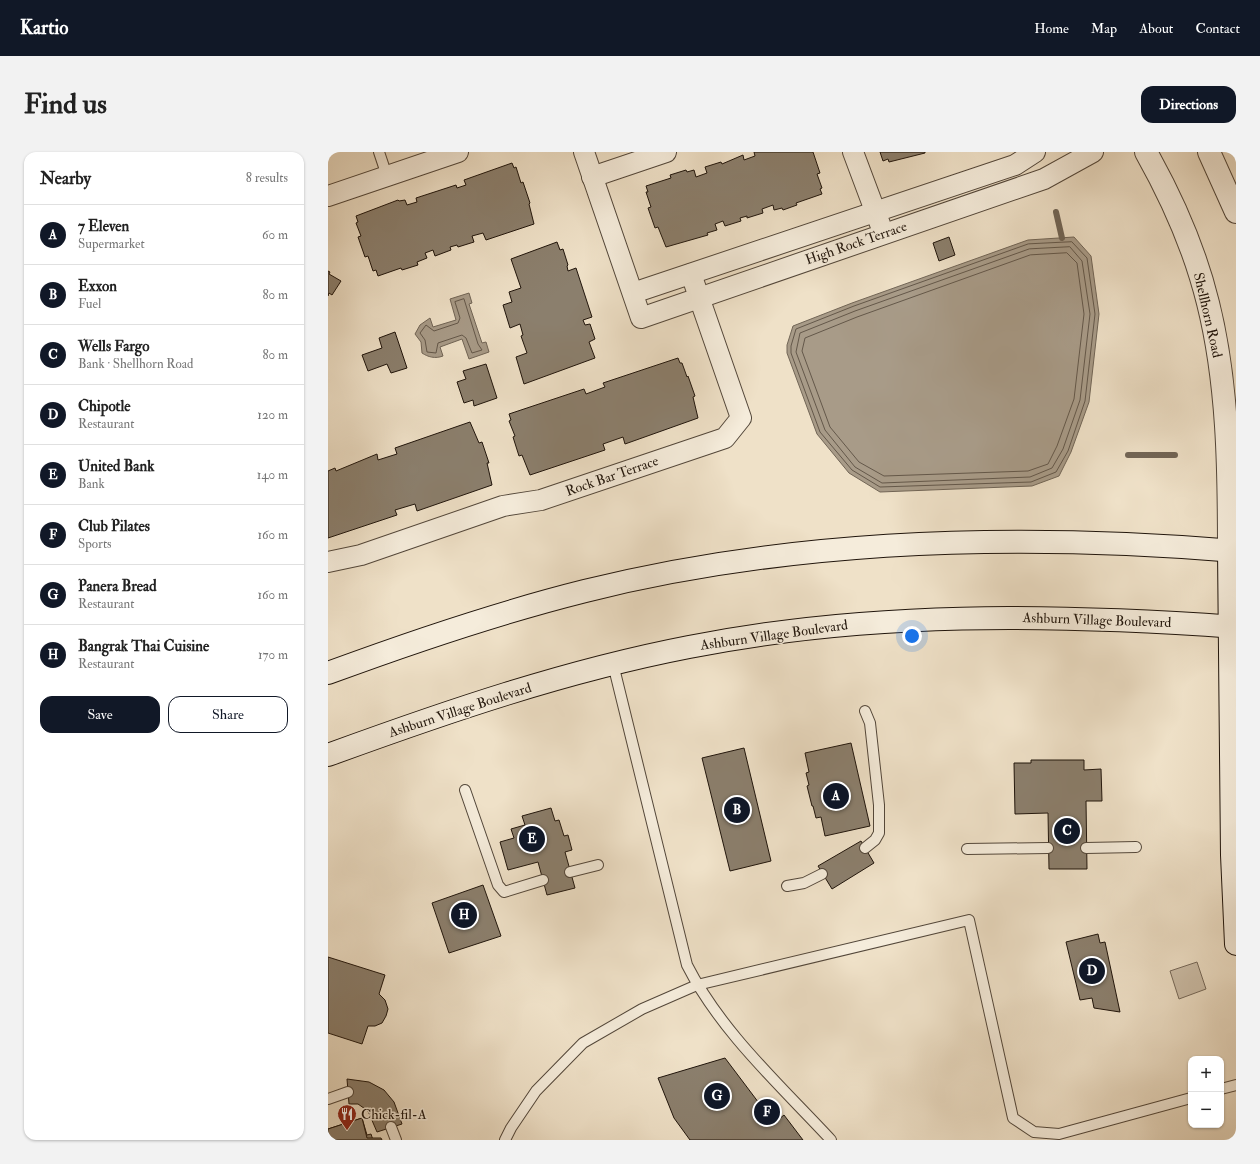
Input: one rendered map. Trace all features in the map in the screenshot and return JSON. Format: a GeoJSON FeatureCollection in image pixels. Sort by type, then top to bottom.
{"type":"FeatureCollection","features":[{"type":"Feature","properties":{"kind":"main road","name":"Shellhorn Road"},"geometry":{"type":"LineString","coordinates":[[1146,152],[1179,216],[1195,258],[1208,303],[1223,384],[1232,551],[1232,855],[1236,944]]}},
{"type":"Feature","properties":{"kind":"main road"},"geometry":{"type":"LineString","coordinates":[[1209,152],[1236,212]]}},
{"type":"Feature","properties":{"kind":"main road"},"geometry":{"type":"LineString","coordinates":[[328,673],[412,642],[484,619],[586,591],[758,558],[833,549],[991,542],[1088,543],[1232,551]]}},
{"type":"Feature","properties":{"kind":"main road","name":"Ashburn Village Boulevard"},"geometry":{"type":"LineString","coordinates":[[328,755],[501,694],[613,664],[690,647],[789,631],[870,623],[940,619],[1078,618],[1193,623],[1233,627]]}},
{"type":"Feature","properties":{"kind":"street"},"geometry":{"type":"LineString","coordinates":[[328,196],[458,152]]}},
{"type":"Feature","properties":{"kind":"street","name":"High Rock Terrace"},"geometry":{"type":"LineString","coordinates":[[584,152],[641,318],[883,233],[1044,179],[1093,152]]}},
{"type":"Feature","properties":{"kind":"street"},"geometry":{"type":"LineString","coordinates":[[592,177],[666,152]]}},
{"type":"Feature","properties":{"kind":"street"},"geometry":{"type":"LineString","coordinates":[[853,152],[883,233]]}},
{"type":"Feature","properties":{"kind":"street","name":"High Rock Terrace"},"geometry":{"type":"LineString","coordinates":[[633,293],[1015,165],[1035,152]]}},
{"type":"Feature","properties":{"kind":"street","name":"Rock Bar Terrace"},"geometry":{"type":"LineString","coordinates":[[328,562],[361,555],[503,506],[541,500],[725,438],[741,418],[691,274]]}},
{"type":"Feature","properties":{"kind":"lane"},"geometry":{"type":"LineString","coordinates":[[379,152],[387,176]]}},
{"type":"Feature","properties":{"kind":"lane"},"geometry":{"type":"LineString","coordinates":[[613,664],[687,965],[697,985],[727,1027],[831,1140]]}},
{"type":"Feature","properties":{"kind":"lane"},"geometry":{"type":"LineString","coordinates":[[865,711],[870,723],[879,805],[879,833],[875,840],[865,848]]}},
{"type":"Feature","properties":{"kind":"lane"},"geometry":{"type":"LineString","coordinates":[[465,790],[498,884],[504,892],[543,880]]}},
{"type":"Feature","properties":{"kind":"lane"},"geometry":{"type":"LineString","coordinates":[[1086,848],[1136,847]]}},
{"type":"Feature","properties":{"kind":"lane"},"geometry":{"type":"LineString","coordinates":[[967,850],[1048,848]]}},
{"type":"Feature","properties":{"kind":"lane"},"geometry":{"type":"LineString","coordinates":[[570,872],[598,865]]}},
{"type":"Feature","properties":{"kind":"lane"},"geometry":{"type":"LineString","coordinates":[[787,886],[804,883],[822,874]]}},
{"type":"Feature","properties":{"kind":"lane"},"geometry":{"type":"LineString","coordinates":[[505,1140],[511,1128],[536,1091],[583,1043],[642,1009],[697,985],[969,920],[1013,1118],[1034,1132],[1059,1134],[1188,1099]]}},
{"type":"Feature","properties":{"kind":"lane"},"geometry":{"type":"LineString","coordinates":[[1224,1088],[1236,1085]]}},
{"type":"Feature","properties":{"kind":"lane"},"geometry":{"type":"LineString","coordinates":[[328,1099],[348,1092]]}},
{"type":"Feature","properties":{"kind":"lane"},"geometry":{"type":"LineString","coordinates":[[391,1127],[396,1140]]}},
{"type":"Feature","properties":{"kind":"shaded area"},"geometry":{"type":"Polygon","coordinates":[[[1197,962],[1206,989],[1179,999],[1170,971],[1197,962]]]}},
{"type":"Feature","properties":{"kind":"water"},"geometry":{"type":"Polygon","coordinates":[[[1074,237],[1091,256],[1099,314],[1089,402],[1071,452],[1059,476],[1032,486],[880,492],[849,473],[817,434],[787,353],[787,345],[793,326],[852,303],[1028,240],[1074,237]]]}},
{"type":"Feature","properties":{"kind":"water"},"geometry":{"type":"Polygon","coordinates":[[[469,293],[472,303],[469,304],[482,343],[486,342],[489,352],[469,359],[462,339],[440,347],[443,356],[432,357],[422,353],[421,342],[415,334],[420,325],[430,318],[433,327],[456,320],[450,299],[469,293]]]}},
{"type":"Feature","properties":{"kind":"building"},"geometry":{"type":"Polygon","coordinates":[[[754,152],[813,152],[820,173],[817,174],[822,188],[820,189],[822,194],[796,203],[797,205],[783,210],[782,208],[774,210],[773,205],[762,209],[763,213],[747,218],[747,216],[740,218],[741,221],[725,226],[723,221],[715,224],[717,230],[707,233],[708,235],[666,247],[658,227],[655,228],[648,208],[651,207],[646,192],[648,192],[646,186],[671,178],[670,175],[686,170],[687,172],[694,170],[696,177],[707,173],[705,167],[721,162],[722,164],[743,155],[744,160],[755,156],[754,152]]]}},
{"type":"Feature","properties":{"kind":"building"},"geometry":{"type":"Polygon","coordinates":[[[880,152],[925,153],[889,162],[888,159],[883,161],[880,152]]]}},
{"type":"Feature","properties":{"kind":"building"},"geometry":{"type":"Polygon","coordinates":[[[512,163],[514,168],[516,167],[521,183],[523,182],[530,203],[534,224],[486,240],[483,233],[472,236],[474,242],[458,247],[457,245],[450,247],[451,250],[435,256],[433,250],[425,253],[427,258],[417,262],[418,265],[402,270],[401,268],[378,276],[376,270],[373,271],[368,256],[365,257],[358,237],[361,236],[356,223],[358,222],[356,216],[398,200],[405,200],[407,205],[417,202],[416,198],[456,185],[457,188],[466,185],[464,180],[512,163]]]}},
{"type":"Feature","properties":{"kind":"building"},"geometry":{"type":"Polygon","coordinates":[[[949,237],[955,255],[939,261],[933,243],[949,237]]]}},
{"type":"Feature","properties":{"kind":"building"},"geometry":{"type":"Polygon","coordinates":[[[557,242],[560,250],[563,249],[568,265],[568,271],[576,268],[592,317],[583,320],[585,325],[590,324],[595,339],[589,342],[595,358],[524,384],[516,357],[527,353],[521,336],[523,335],[520,324],[510,328],[503,305],[512,302],[509,292],[521,288],[511,259],[557,242]]]}},
{"type":"Feature","properties":{"kind":"building"},"geometry":{"type":"Polygon","coordinates":[[[328,271],[330,272],[329,274],[341,281],[332,295],[329,293],[328,296],[328,271]]]}},
{"type":"Feature","properties":{"kind":"building"},"geometry":{"type":"Polygon","coordinates":[[[395,332],[407,368],[391,373],[387,364],[368,371],[362,355],[382,348],[379,338],[395,332]]]}},
{"type":"Feature","properties":{"kind":"building"},"geometry":{"type":"Polygon","coordinates":[[[678,358],[680,363],[682,363],[687,377],[688,376],[695,396],[693,397],[698,418],[625,444],[623,437],[603,444],[605,450],[530,475],[522,455],[519,456],[513,437],[515,436],[509,421],[511,420],[509,414],[584,389],[586,394],[605,387],[603,383],[678,358]]]}},
{"type":"Feature","properties":{"kind":"building"},"geometry":{"type":"Polygon","coordinates":[[[486,364],[497,398],[474,406],[473,400],[464,403],[457,382],[466,379],[463,371],[486,364]]]}},
{"type":"Feature","properties":{"kind":"building"},"geometry":{"type":"Polygon","coordinates":[[[470,422],[479,443],[482,442],[489,463],[487,463],[492,485],[417,511],[415,504],[395,510],[397,515],[328,538],[328,471],[335,468],[336,471],[377,454],[378,460],[397,454],[395,448],[470,422]]]}},
{"type":"Feature","properties":{"kind":"building"},"geometry":{"type":"Polygon","coordinates":[[[851,743],[870,826],[825,836],[821,817],[816,818],[807,786],[809,785],[806,773],[809,772],[805,753],[851,743]]]}},
{"type":"Feature","properties":{"kind":"building"},"geometry":{"type":"Polygon","coordinates":[[[744,748],[771,861],[730,871],[702,758],[744,748]]]}},
{"type":"Feature","properties":{"kind":"building"},"geometry":{"type":"Polygon","coordinates":[[[1031,760],[1084,760],[1084,770],[1101,769],[1102,801],[1086,801],[1087,869],[1049,869],[1048,813],[1015,814],[1014,763],[1031,763],[1031,760]]]}},
{"type":"Feature","properties":{"kind":"building"},"geometry":{"type":"Polygon","coordinates":[[[551,808],[555,821],[559,820],[564,836],[568,835],[572,850],[565,852],[575,888],[547,895],[538,862],[508,870],[500,842],[514,838],[511,829],[525,825],[522,816],[551,808]]]}},
{"type":"Feature","properties":{"kind":"building"},"geometry":{"type":"Polygon","coordinates":[[[861,841],[874,863],[832,889],[818,866],[861,841]]]}},
{"type":"Feature","properties":{"kind":"building"},"geometry":{"type":"Polygon","coordinates":[[[483,885],[501,936],[449,953],[432,903],[483,885]]]}},
{"type":"Feature","properties":{"kind":"building"},"geometry":{"type":"Polygon","coordinates":[[[1098,934],[1100,943],[1105,942],[1120,1012],[1094,1008],[1092,998],[1080,1000],[1066,942],[1098,934]]]}},
{"type":"Feature","properties":{"kind":"building"},"geometry":{"type":"Polygon","coordinates":[[[328,957],[385,975],[379,994],[385,1000],[388,1009],[386,1016],[382,1023],[375,1026],[368,1026],[362,1044],[328,1033],[328,957]]]}},
{"type":"Feature","properties":{"kind":"building"},"geometry":{"type":"Polygon","coordinates":[[[725,1058],[774,1123],[784,1115],[803,1140],[690,1140],[674,1118],[658,1078],[725,1058]]]}},
{"type":"Feature","properties":{"kind":"building"},"geometry":{"type":"Polygon","coordinates":[[[347,1079],[369,1082],[384,1090],[394,1102],[402,1124],[377,1132],[368,1111],[358,1104],[349,1104],[347,1079]]]}},
{"type":"Feature","properties":{"kind":"building","name":"Chick-fil-A"},"geometry":{"type":"Polygon","coordinates":[[[362,1118],[367,1135],[371,1134],[373,1140],[328,1140],[328,1129],[362,1118]]]}},
{"type":"Feature","properties":{"kind":"building","name":"Chick-fil-A"},"geometry":{"type":"Polygon","coordinates":[[[362,1118],[367,1138],[381,1138],[382,1140],[328,1140],[328,1129],[362,1118]]]}},
{"type":"Feature","properties":{"kind":"waterway"},"geometry":{"type":"LineString","coordinates":[[1056,212],[1062,238]]}},
{"type":"Feature","properties":{"kind":"waterway"},"geometry":{"type":"LineString","coordinates":[[1128,455],[1175,455]]}},
{"type":"Feature","properties":{"kind":"place","name":"7 Eleven"},"geometry":{"type":"Point","coordinates":[836,796]}},
{"type":"Feature","properties":{"kind":"place","name":"Exxon"},"geometry":{"type":"Point","coordinates":[737,810]}},
{"type":"Feature","properties":{"kind":"place","name":"Wells Fargo"},"geometry":{"type":"Point","coordinates":[1067,831]}},
{"type":"Feature","properties":{"kind":"place","name":"United Bank"},"geometry":{"type":"Point","coordinates":[532,839]}},
{"type":"Feature","properties":{"kind":"place","name":"Bangrak Thai Cuisine"},"geometry":{"type":"Point","coordinates":[464,915]}},
{"type":"Feature","properties":{"kind":"place","name":"Chipotle"},"geometry":{"type":"Point","coordinates":[1092,971]}},
{"type":"Feature","properties":{"kind":"place","name":"Panera Bread"},"geometry":{"type":"Point","coordinates":[717,1096]}},
{"type":"Feature","properties":{"kind":"place","name":"Club Pilates"},"geometry":{"type":"Point","coordinates":[767,1112]}},
{"type":"Feature","properties":{"kind":"place","name":"Chick-fil-A"},"geometry":{"type":"Point","coordinates":[347,1131]}}]}
